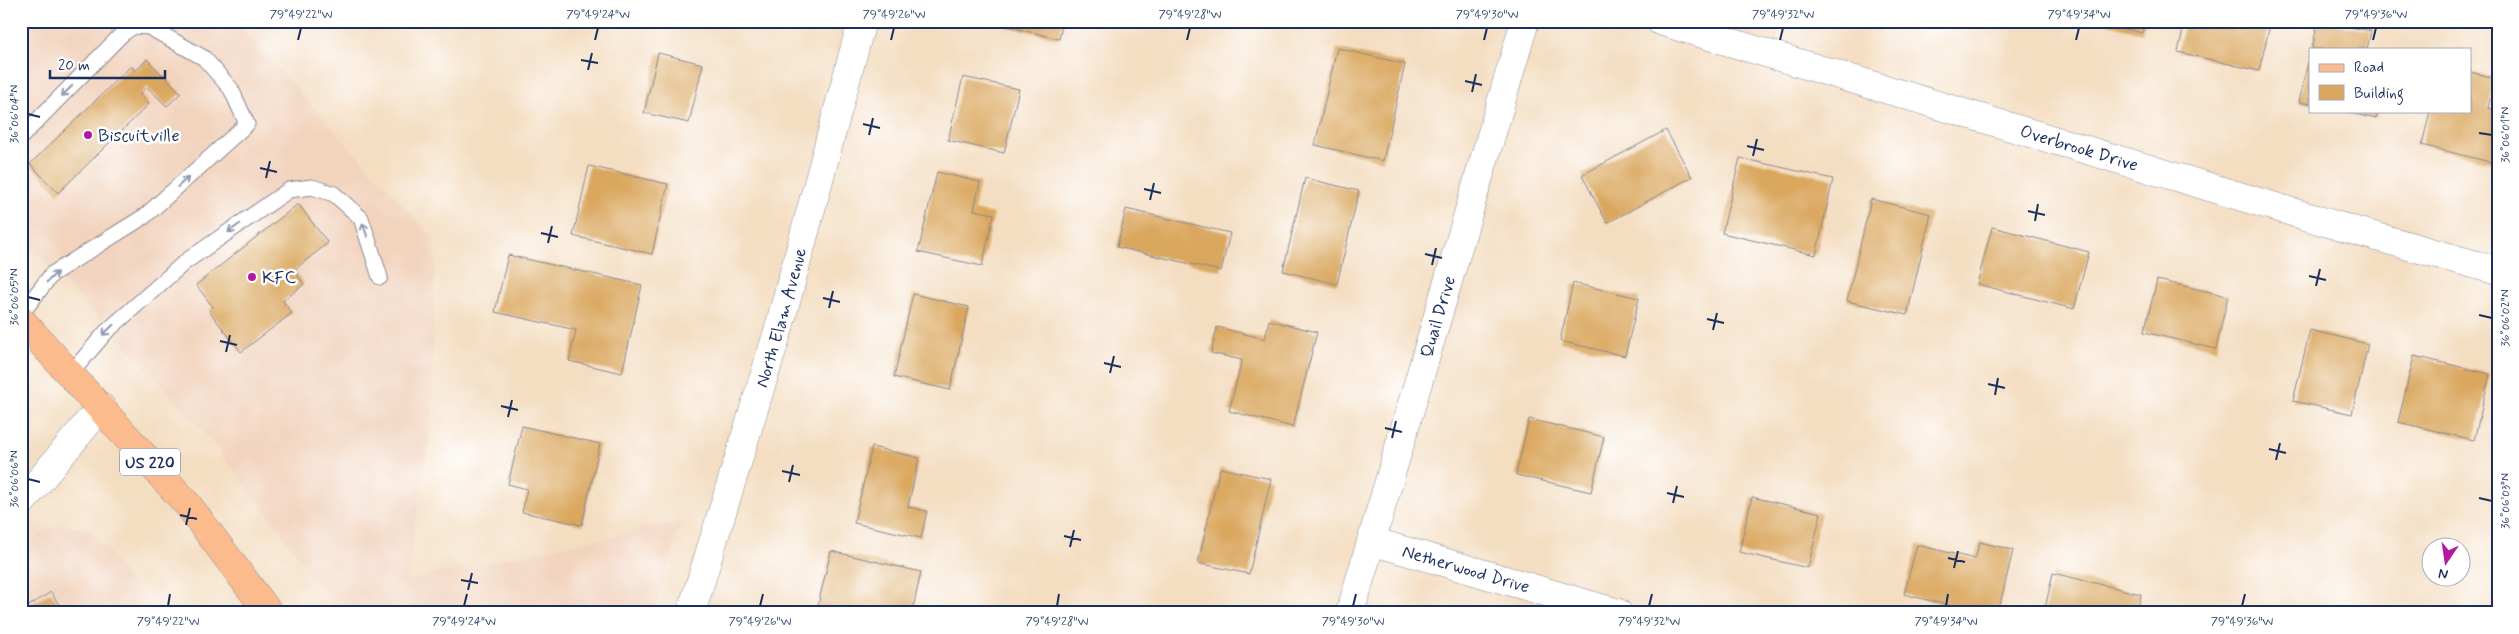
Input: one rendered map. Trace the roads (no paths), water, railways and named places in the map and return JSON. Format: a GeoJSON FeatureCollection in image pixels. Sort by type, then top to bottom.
{"type":"FeatureCollection","features":[{"type":"Feature","properties":{"kind":"main road","name":"US 220"},"geometry":{"type":"LineString","coordinates":[[21,320],[101,406],[188,505],[269,613]]}},
{"type":"Feature","properties":{"kind":"street","name":"North Elam Avenue"},"geometry":{"type":"LineString","coordinates":[[691,613],[778,332],[862,21]]}},
{"type":"Feature","properties":{"kind":"street","name":"Quail Drive"},"geometry":{"type":"LineString","coordinates":[[1350,613],[1525,21]]}},
{"type":"Feature","properties":{"kind":"street","name":"Overbrook Drive"},"geometry":{"type":"LineString","coordinates":[[1660,21],[2498,272]]}},
{"type":"Feature","properties":{"kind":"street"},"geometry":{"type":"LineString","coordinates":[[21,503],[101,406]]}},
{"type":"Feature","properties":{"kind":"street","name":"Netherwood Drive"},"geometry":{"type":"LineString","coordinates":[[1371,541],[1618,613]]}},
{"type":"Feature","properties":{"kind":"lane"},"geometry":{"type":"LineString","coordinates":[[21,137],[122,34],[134,26],[150,27],[204,58],[231,89],[247,124],[145,216],[52,274],[21,314]]}},
{"type":"Feature","properties":{"kind":"lane"},"geometry":{"type":"LineString","coordinates":[[71,373],[106,332],[185,262],[289,190],[312,187],[334,194],[361,218],[380,277]]}},
{"type":"Feature","properties":{"kind":"place","name":"Biscuitville"},"geometry":{"type":"Point","coordinates":[88,135]}},
{"type":"Feature","properties":{"kind":"place","name":"KFC"},"geometry":{"type":"Point","coordinates":[252,277]}}]}
